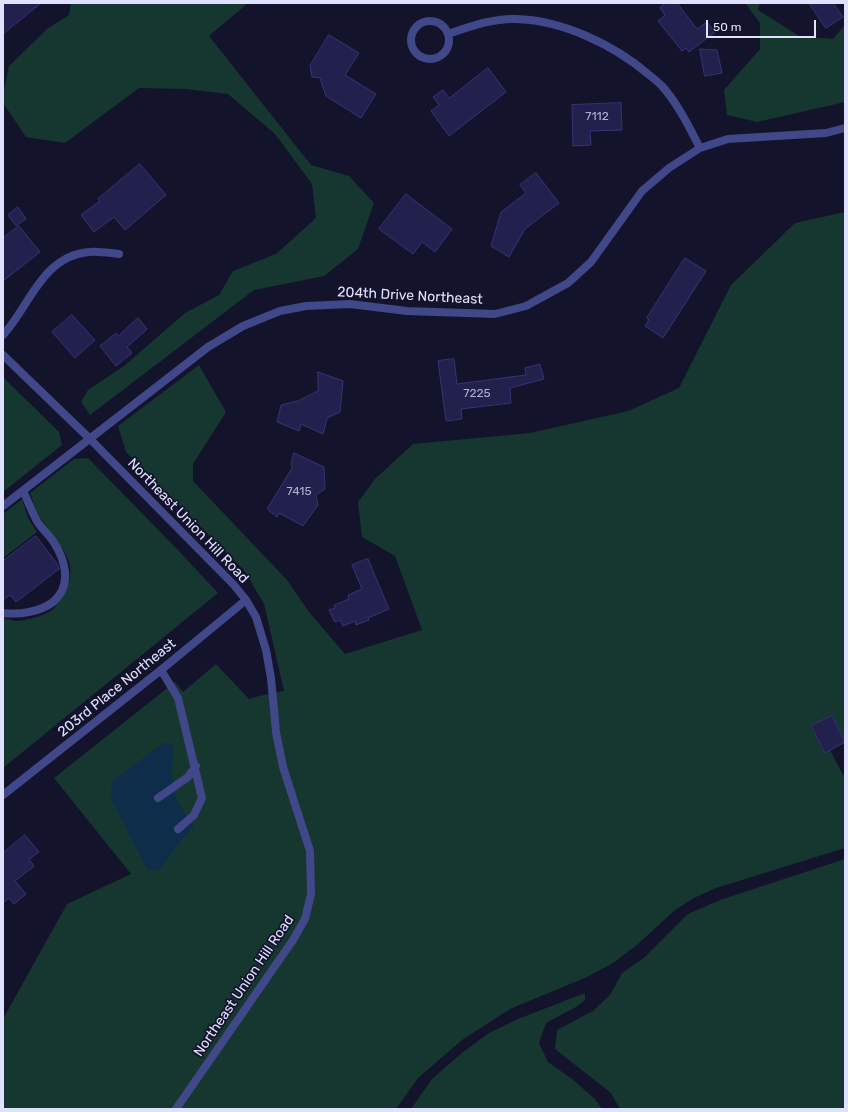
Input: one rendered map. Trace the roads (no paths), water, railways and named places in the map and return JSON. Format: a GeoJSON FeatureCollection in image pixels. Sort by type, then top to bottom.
{"type":"FeatureCollection","features":[{"type":"Feature","properties":{"kind":"street"},"geometry":{"type":"LineString","coordinates":[[448,34],[481,23],[515,19],[544,23],[588,36],[632,60],[662,85],[679,110],[700,148]]}},
{"type":"Feature","properties":{"kind":"street"},"geometry":{"type":"LineString","coordinates":[[427,22],[440,24],[448,34],[448,47],[439,57],[433,59],[426,59],[420,56],[415,52],[412,46],[411,40],[416,28],[427,22]]}},
{"type":"Feature","properties":{"kind":"street","name":"204th Drive Northeast"},"geometry":{"type":"LineString","coordinates":[[3,506],[208,347],[243,326],[280,311],[306,306],[350,304],[407,311],[495,314],[526,306],[568,283],[591,262],[642,191],[669,168],[700,148],[728,139],[826,133],[845,128]]}},
{"type":"Feature","properties":{"kind":"street"},"geometry":{"type":"LineString","coordinates":[[3,335],[13,324],[35,287],[58,263],[75,254],[90,252],[120,254]]}},
{"type":"Feature","properties":{"kind":"street","name":"Northeast Union Hill Road"},"geometry":{"type":"LineString","coordinates":[[3,355],[89,438],[225,575],[246,600],[256,617],[266,650],[271,678],[276,732],[283,767],[310,851],[312,894],[305,919],[293,940],[176,1109]]}},
{"type":"Feature","properties":{"kind":"street"},"geometry":{"type":"LineString","coordinates":[[3,613],[21,614],[46,607],[56,599],[63,587],[66,575],[64,561],[60,552],[38,523],[23,491]]}},
{"type":"Feature","properties":{"kind":"street","name":"203rd Place Northeast"},"geometry":{"type":"LineString","coordinates":[[3,795],[161,670],[246,600]]}},
{"type":"Feature","properties":{"kind":"street"},"geometry":{"type":"LineString","coordinates":[[161,670],[178,698],[196,766],[202,798],[194,815],[178,829]]}},
{"type":"Feature","properties":{"kind":"street"},"geometry":{"type":"LineString","coordinates":[[158,798],[188,777],[196,766]]}},
{"type":"Feature","properties":{"kind":"water"},"geometry":{"type":"Polygon","coordinates":[[[164,742],[173,746],[173,788],[181,807],[194,827],[183,838],[159,870],[147,869],[111,798],[112,782],[164,742]]]}}]}
